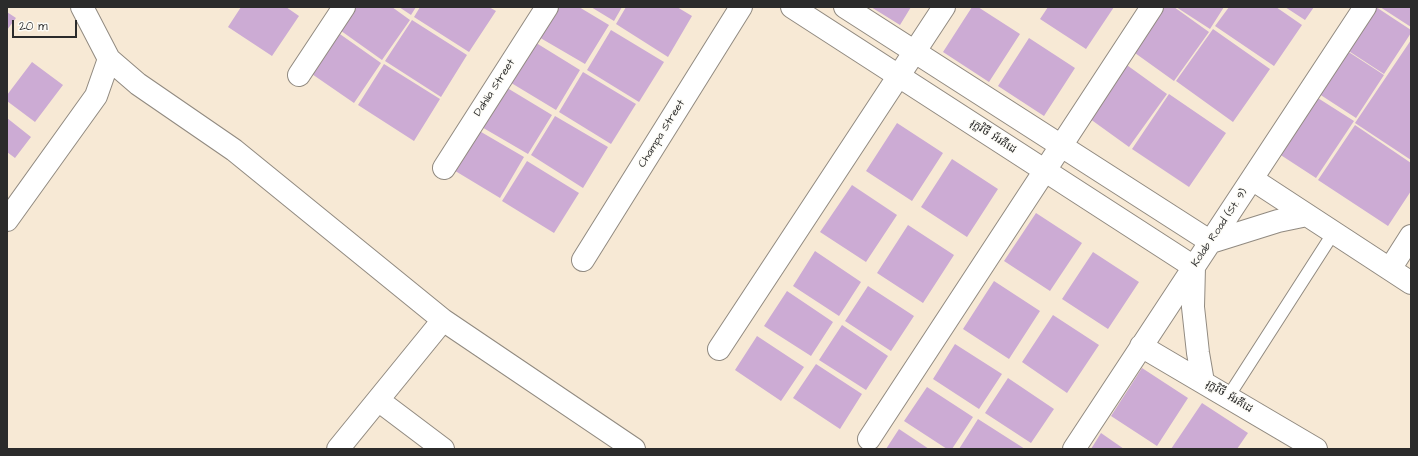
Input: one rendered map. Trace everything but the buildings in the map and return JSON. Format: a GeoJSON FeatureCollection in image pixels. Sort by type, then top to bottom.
{"type":"FeatureCollection","features":[{"type":"Feature","properties":{"kind":"street"},"geometry":{"type":"LineString","coordinates":[[82,7],[109,59],[138,84],[234,150],[443,320],[634,449]]}},
{"type":"Feature","properties":{"kind":"street"},"geometry":{"type":"LineString","coordinates":[[299,75],[344,7]]}},
{"type":"Feature","properties":{"kind":"street","name":"Dahlia Street"},"geometry":{"type":"LineString","coordinates":[[444,168],[547,7]]}},
{"type":"Feature","properties":{"kind":"street","name":"Champa Street"},"geometry":{"type":"LineString","coordinates":[[583,260],[741,7]]}},
{"type":"Feature","properties":{"kind":"street","name":"រុក្ខវិថី អ័រគីដេ"},"geometry":{"type":"LineString","coordinates":[[792,7],[1194,267]]}},
{"type":"Feature","properties":{"kind":"street"},"geometry":{"type":"LineString","coordinates":[[845,7],[1211,242],[1278,221],[1307,215]]}},
{"type":"Feature","properties":{"kind":"street"},"geometry":{"type":"LineString","coordinates":[[719,349],[944,7]]}},
{"type":"Feature","properties":{"kind":"street"},"geometry":{"type":"LineString","coordinates":[[869,439],[1152,7]]}},
{"type":"Feature","properties":{"kind":"street","name":"Kolab Road (St. 9)"},"geometry":{"type":"LineString","coordinates":[[1074,449],[1365,7]]}},
{"type":"Feature","properties":{"kind":"street"},"geometry":{"type":"LineString","coordinates":[[7,220],[96,96],[109,59]]}},
{"type":"Feature","properties":{"kind":"street"},"geometry":{"type":"LineString","coordinates":[[1252,179],[1411,283]]}},
{"type":"Feature","properties":{"kind":"street"},"geometry":{"type":"LineString","coordinates":[[1390,269],[1411,236]]}},
{"type":"Feature","properties":{"kind":"street"},"geometry":{"type":"LineString","coordinates":[[1194,267],[1193,307],[1198,353],[1204,382]]}},
{"type":"Feature","properties":{"kind":"street"},"geometry":{"type":"LineString","coordinates":[[338,449],[443,320]]}},
{"type":"Feature","properties":{"kind":"street","name":"រុក្ខវិថី អ័រគីដេ"},"geometry":{"type":"LineString","coordinates":[[1141,346],[1228,396],[1287,442],[1316,449]]}},
{"type":"Feature","properties":{"kind":"street"},"geometry":{"type":"LineString","coordinates":[[378,400],[443,449]]}},
{"type":"Feature","properties":{"kind":"lane"},"geometry":{"type":"LineString","coordinates":[[1228,396],[1334,232]]}}]}
